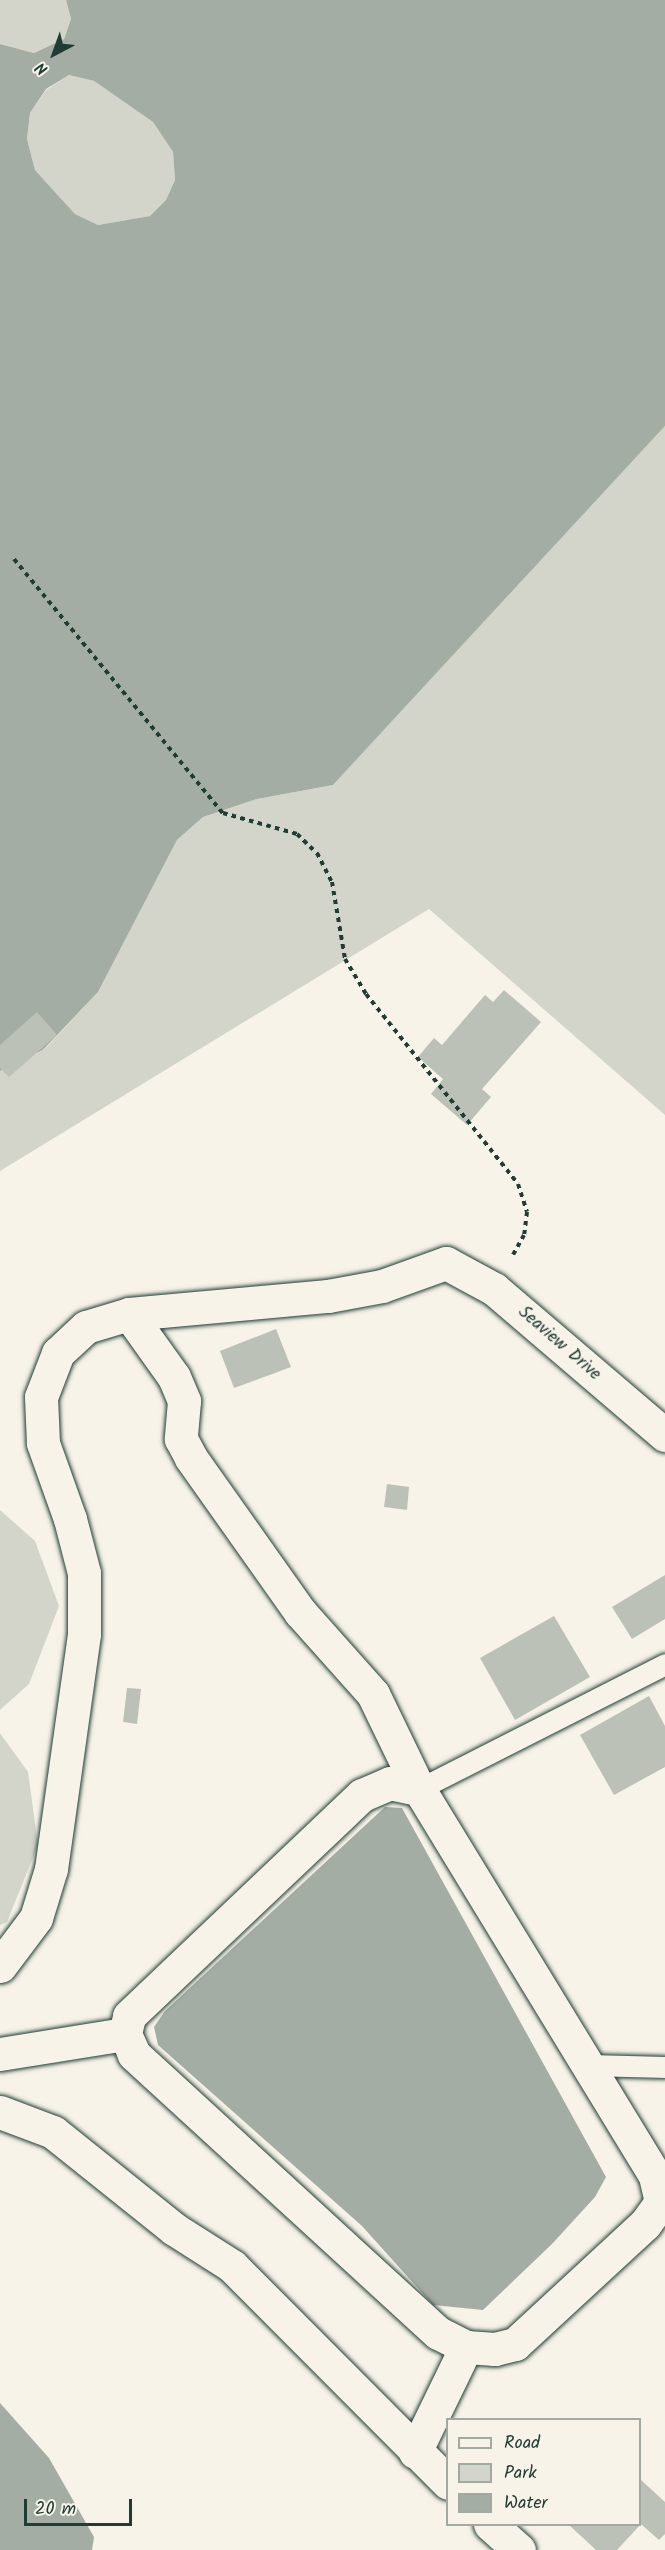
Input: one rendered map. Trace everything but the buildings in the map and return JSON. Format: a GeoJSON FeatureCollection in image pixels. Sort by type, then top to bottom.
{"type":"FeatureCollection","features":[{"type":"Feature","properties":{"kind":"street","name":"Seaview Drive"},"geometry":{"type":"LineString","coordinates":[[129,1314],[328,1296],[382,1286],[446,1263],[494,1289],[665,1435]]}},
{"type":"Feature","properties":{"kind":"street"},"geometry":{"type":"LineString","coordinates":[[0,1966],[36,1918],[51,1869],[84,1634],[84,1573],[43,1443],[41,1397],[58,1353],[86,1326],[129,1314],[174,1377],[184,1401],[181,1439],[191,1458],[300,1612],[373,1694],[419,1790],[590,2065],[655,2176],[661,2202],[645,2224],[515,2344],[495,2349],[466,2347],[438,2333],[134,2054],[125,2034],[129,2016],[362,1795],[390,1783],[419,1790]]}},
{"type":"Feature","properties":{"kind":"street"},"geometry":{"type":"LineString","coordinates":[[0,2054],[125,2034]]}},
{"type":"Feature","properties":{"kind":"street"},"geometry":{"type":"LineString","coordinates":[[0,2112],[53,2132],[174,2229],[232,2266],[446,2482]]}},
{"type":"Feature","properties":{"kind":"street"},"geometry":{"type":"LineString","coordinates":[[415,2451],[466,2347]]}},
{"type":"Feature","properties":{"kind":"street"},"geometry":{"type":"LineString","coordinates":[[492,2526],[519,2550]]}},
{"type":"Feature","properties":{"kind":"lane"},"geometry":{"type":"LineString","coordinates":[[419,1790],[665,1664]]}},
{"type":"Feature","properties":{"kind":"lane"},"geometry":{"type":"LineString","coordinates":[[590,2065],[665,2067]]}},
{"type":"Feature","properties":{"kind":"path"},"geometry":{"type":"LineString","coordinates":[[14,559],[223,813],[297,834],[317,853],[332,882],[345,958],[350,968],[366,994],[518,1184],[527,1212],[524,1235],[494,1289]]}},
{"type":"Feature","properties":{"kind":"green space"},"geometry":{"type":"Polygon","coordinates":[[[0,0],[66,0],[71,19],[64,39],[34,53],[0,44],[0,0]]]}},
{"type":"Feature","properties":{"kind":"green space"},"geometry":{"type":"Polygon","coordinates":[[[69,75],[94,81],[153,122],[173,152],[175,180],[166,200],[150,216],[98,225],[75,214],[35,170],[27,139],[30,113],[46,90],[69,75]]]}},
{"type":"Feature","properties":{"kind":"green space"},"geometry":{"type":"Polygon","coordinates":[[[665,426],[665,1115],[429,909],[0,1171],[0,1071],[44,1050],[98,992],[177,840],[203,817],[257,799],[333,785],[665,426]]]}},
{"type":"Feature","properties":{"kind":"green space"},"geometry":{"type":"Polygon","coordinates":[[[0,1510],[35,1541],[59,1606],[29,1684],[0,1710],[0,1510]]]}},
{"type":"Feature","properties":{"kind":"green space"},"geometry":{"type":"Polygon","coordinates":[[[0,1733],[28,1772],[38,1845],[7,1922],[0,1925],[0,1733]]]}},
{"type":"Feature","properties":{"kind":"water"},"geometry":{"type":"Polygon","coordinates":[[[66,0],[665,0],[665,426],[333,785],[257,799],[203,817],[177,840],[98,992],[43,1050],[0,1071],[0,44],[34,53],[64,39],[71,19],[66,0]],[[69,75],[46,89],[30,113],[27,139],[35,170],[75,214],[98,225],[150,216],[166,200],[175,180],[173,152],[153,122],[94,81],[69,75]]]}},
{"type":"Feature","properties":{"kind":"water"},"geometry":{"type":"Polygon","coordinates":[[[385,1807],[402,1808],[606,2177],[595,2197],[552,2244],[483,2310],[433,2305],[362,2226],[158,2045],[154,2027],[165,2011],[385,1807]]]}},
{"type":"Feature","properties":{"kind":"water"},"geometry":{"type":"Polygon","coordinates":[[[0,2403],[49,2458],[94,2537],[92,2550],[0,2550],[0,2403]]]}}]}
